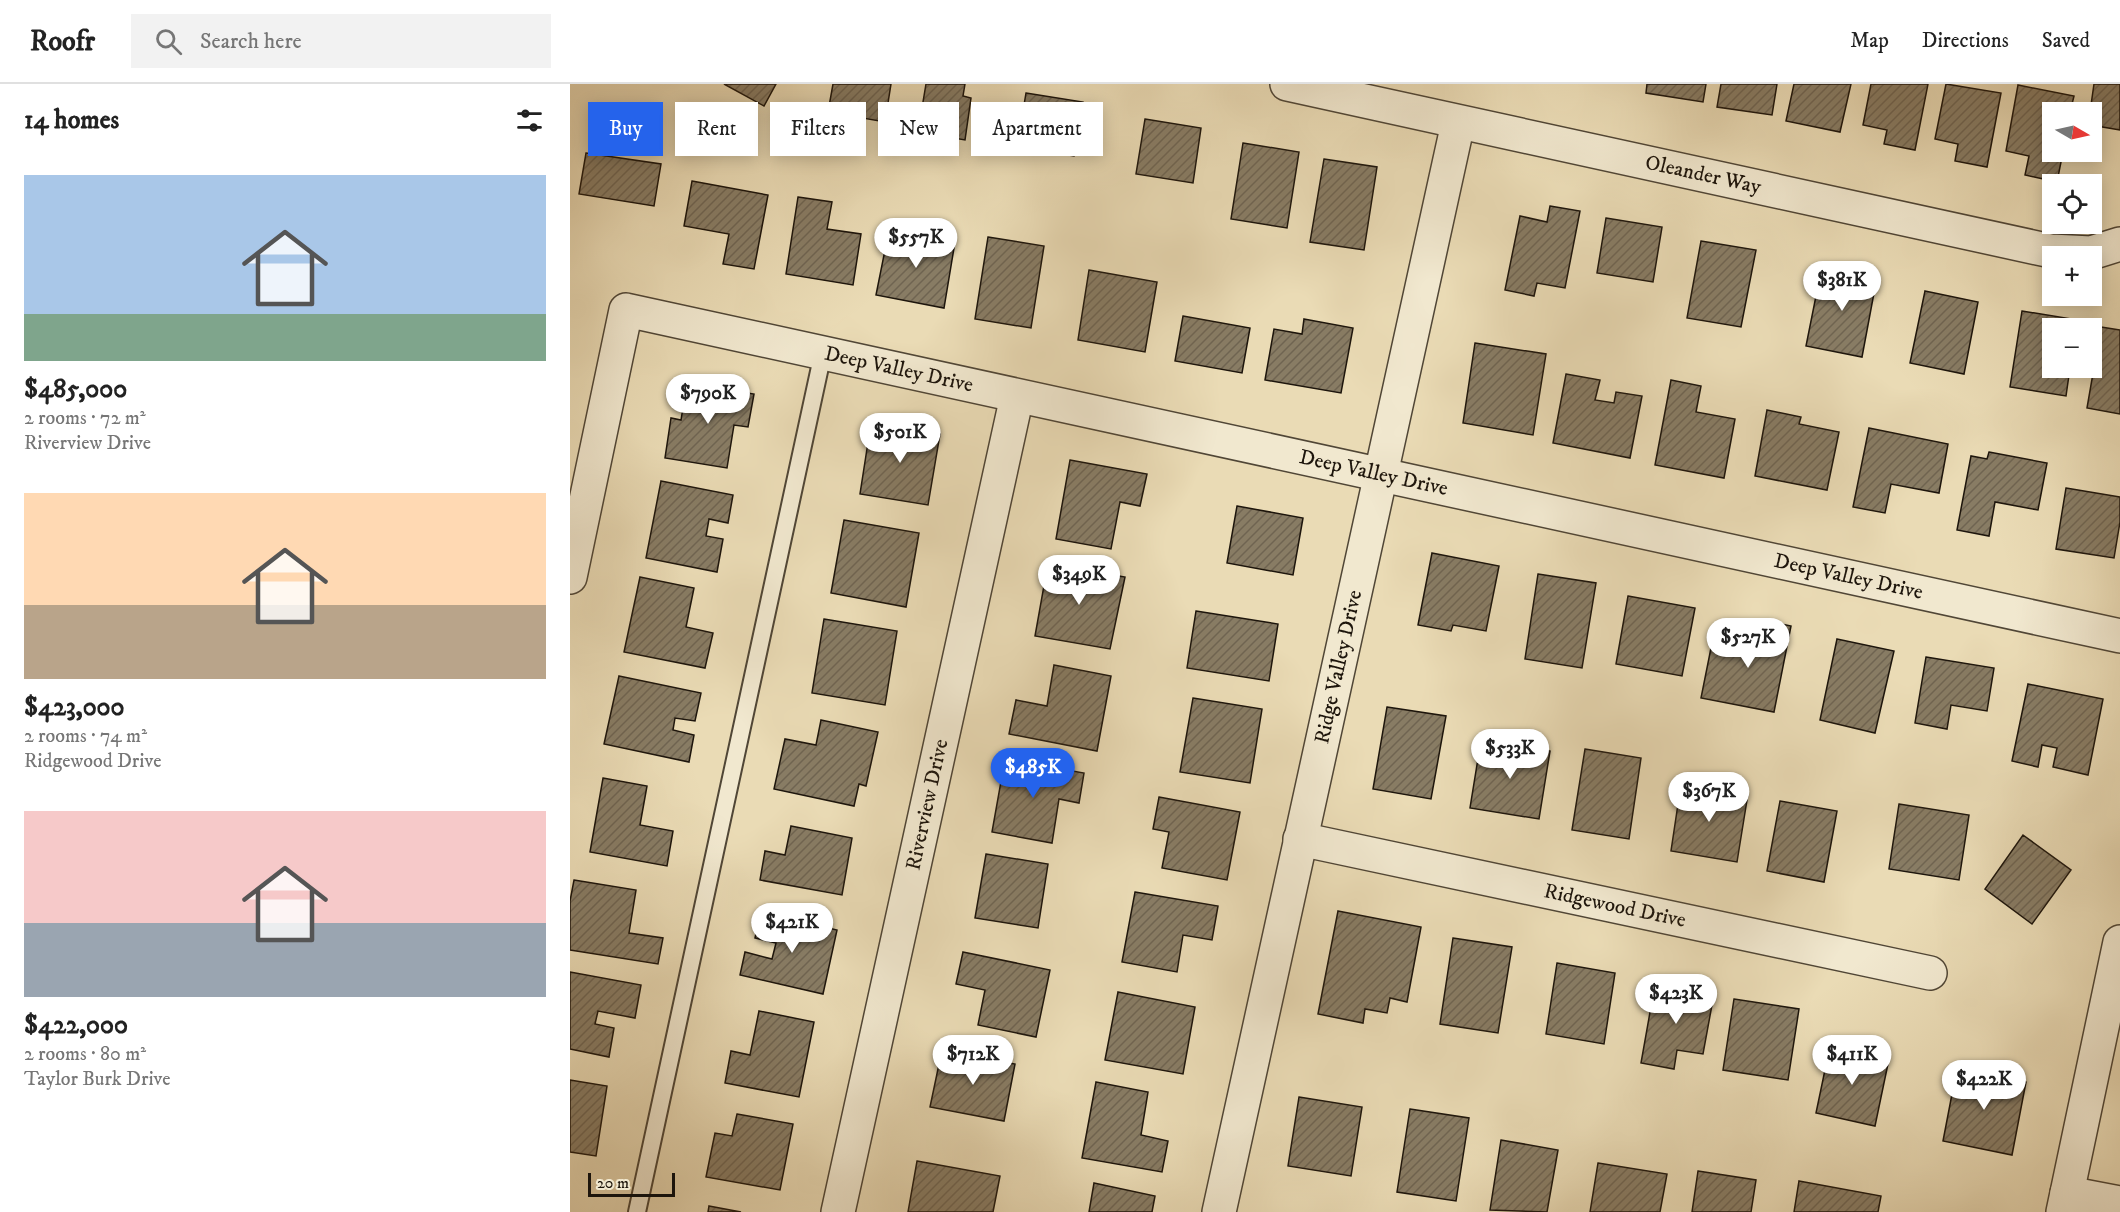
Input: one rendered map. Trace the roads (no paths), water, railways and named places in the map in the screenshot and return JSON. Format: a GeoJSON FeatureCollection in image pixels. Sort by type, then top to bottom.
{"type":"FeatureCollection","features":[{"type":"Feature","properties":{"kind":"street","name":"Oleander Way"},"geometry":{"type":"LineString","coordinates":[[1287,84],[2051,251],[2091,253],[2120,244]]}},
{"type":"Feature","properties":{"kind":"street","name":"Ridge Valley Drive"},"geometry":{"type":"LineString","coordinates":[[1219,1212],[1379,473],[1458,123]]}},
{"type":"Feature","properties":{"kind":"street","name":"Deep Valley Drive"},"geometry":{"type":"LineString","coordinates":[[570,577],[626,310],[2120,636]]}},
{"type":"Feature","properties":{"kind":"street","name":"Riverview Drive"},"geometry":{"type":"LineString","coordinates":[[838,1212],[1017,396]]}},
{"type":"Feature","properties":{"kind":"street","name":"Ridgewood Drive"},"geometry":{"type":"LineString","coordinates":[[1300,839],[1930,973]]}},
{"type":"Feature","properties":{"kind":"street"},"geometry":{"type":"LineString","coordinates":[[2120,942],[2065,1203],[2120,1203]]}},
{"type":"Feature","properties":{"kind":"lane"},"geometry":{"type":"LineString","coordinates":[[637,1212],[823,353]]}}]}
